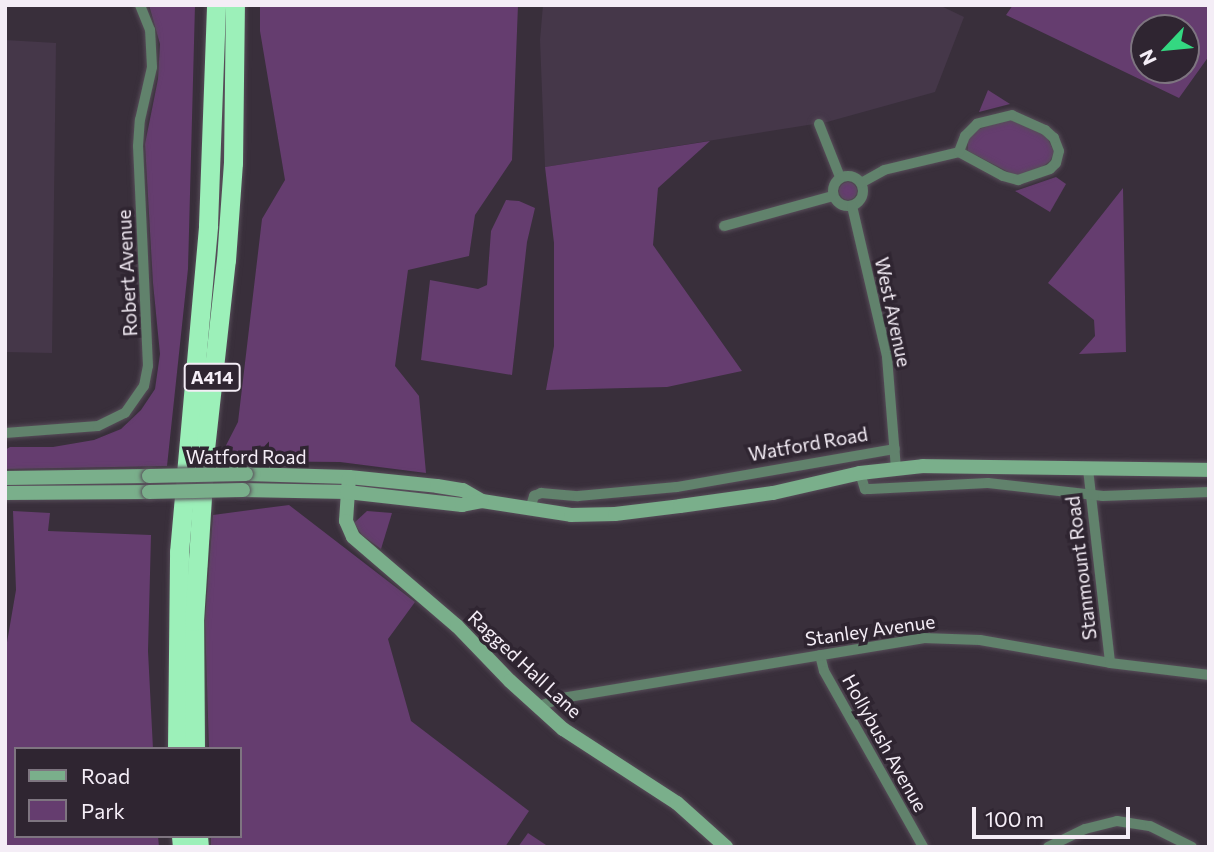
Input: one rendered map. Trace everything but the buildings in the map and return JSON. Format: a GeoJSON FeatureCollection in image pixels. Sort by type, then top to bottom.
{"type":"FeatureCollection","features":[{"type":"Feature","properties":{"kind":"highway","name":"A414"},"geometry":{"type":"LineString","coordinates":[[177,747],[179,552],[208,225],[216,5]]}},
{"type":"Feature","properties":{"kind":"highway","name":"A414"},"geometry":{"type":"LineString","coordinates":[[195,747],[194,621],[205,449],[226,260],[233,163],[235,5]]}},
{"type":"Feature","properties":{"kind":"main road","name":"Watford Road"},"geometry":{"type":"LineString","coordinates":[[5,478],[246,474],[349,477],[463,490],[482,501],[571,515],[615,514],[773,493],[860,473],[896,469],[976,465],[1209,470]]}},
{"type":"Feature","properties":{"kind":"main road","name":"Ragged Hall Lane"},"geometry":{"type":"LineString","coordinates":[[349,477],[346,521],[353,537],[457,626],[537,707],[563,729],[677,803],[726,847]]}},
{"type":"Feature","properties":{"kind":"main road","name":"Watford Road"},"geometry":{"type":"LineString","coordinates":[[5,493],[347,492],[462,505],[482,501]]}},
{"type":"Feature","properties":{"kind":"street","name":"Robert Avenue"},"geometry":{"type":"LineString","coordinates":[[5,433],[98,426],[124,413],[144,386],[149,366],[138,146],[140,120],[152,67],[150,30],[139,5]]}},
{"type":"Feature","properties":{"kind":"street"},"geometry":{"type":"LineString","coordinates":[[861,183],[884,170],[959,152],[1003,176],[1018,180],[1049,169],[1056,163],[1059,151],[1054,138],[1045,130],[1012,115],[978,124],[965,136],[959,152]]}},
{"type":"Feature","properties":{"kind":"street"},"geometry":{"type":"LineString","coordinates":[[819,124],[840,177]]}},
{"type":"Feature","properties":{"kind":"street"},"geometry":{"type":"LineString","coordinates":[[849,175],[861,183],[862,197],[852,206],[838,203],[833,196],[833,187],[840,177],[849,175]]}},
{"type":"Feature","properties":{"kind":"street"},"geometry":{"type":"LineString","coordinates":[[724,226],[833,196]]}},
{"type":"Feature","properties":{"kind":"street","name":"West Avenue"},"geometry":{"type":"LineString","coordinates":[[852,206],[884,340],[896,469]]}},
{"type":"Feature","properties":{"kind":"street","name":"Watford Road"},"geometry":{"type":"LineString","coordinates":[[530,509],[534,496],[541,493],[578,496],[677,487],[895,449]]}},
{"type":"Feature","properties":{"kind":"street","name":"Stanmount Road"},"geometry":{"type":"LineString","coordinates":[[1088,469],[1088,494],[1110,663]]}},
{"type":"Feature","properties":{"kind":"street","name":"Watford Road"},"geometry":{"type":"LineString","coordinates":[[860,473],[865,489],[988,484],[1103,496],[1209,492]]}},
{"type":"Feature","properties":{"kind":"street","name":"Stanley Avenue"},"geometry":{"type":"LineString","coordinates":[[537,707],[562,698],[923,638],[953,637],[1110,663],[1209,675]]}},
{"type":"Feature","properties":{"kind":"street","name":"Hollybush Avenue"},"geometry":{"type":"LineString","coordinates":[[820,655],[824,671],[923,847]]}},
{"type":"Feature","properties":{"kind":"street"},"geometry":{"type":"LineString","coordinates":[[1048,847],[1085,829],[1117,821],[1150,826],[1192,847]]}},
{"type":"Feature","properties":{"kind":"shaded area"},"geometry":{"type":"Polygon","coordinates":[[[543,5],[939,5],[964,17],[935,92],[827,122],[545,167],[540,40],[543,5]]]}},
{"type":"Feature","properties":{"kind":"shaded area"},"geometry":{"type":"Polygon","coordinates":[[[5,40],[56,43],[52,353],[5,352],[5,40]]]}},
{"type":"Feature","properties":{"kind":"green space"},"geometry":{"type":"Polygon","coordinates":[[[149,5],[195,5],[188,269],[167,466],[5,469],[5,450],[10,447],[53,447],[94,440],[121,429],[141,410],[155,389],[160,354],[145,144],[158,79],[160,44],[149,5]]]}},
{"type":"Feature","properties":{"kind":"green space"},"geometry":{"type":"Polygon","coordinates":[[[260,5],[518,5],[512,160],[475,215],[469,256],[408,270],[395,366],[419,396],[426,473],[340,462],[218,461],[238,422],[262,219],[285,180],[260,31],[260,5]]]}},
{"type":"Feature","properties":{"kind":"green space"},"geometry":{"type":"Polygon","coordinates":[[[1013,5],[1209,5],[1209,56],[1200,69],[1200,14],[1130,14],[1130,74],[1006,15],[1013,5]]]}},
{"type":"Feature","properties":{"kind":"green space"},"geometry":{"type":"Polygon","coordinates":[[[1150,84],[1189,84],[1179,98],[1150,84]]]}},
{"type":"Feature","properties":{"kind":"green space"},"geometry":{"type":"Polygon","coordinates":[[[988,90],[1010,104],[979,112],[988,90]]]}},
{"type":"Feature","properties":{"kind":"green space"},"geometry":{"type":"Polygon","coordinates":[[[1010,119],[1021,121],[1047,137],[1054,152],[1050,161],[1039,169],[1016,176],[968,151],[968,139],[979,129],[1010,119]]]}},
{"type":"Feature","properties":{"kind":"green space"},"geometry":{"type":"Polygon","coordinates":[[[710,141],[658,188],[653,245],[742,371],[667,387],[546,390],[554,346],[554,243],[545,167],[710,141]]]}},
{"type":"Feature","properties":{"kind":"green space"},"geometry":{"type":"Polygon","coordinates":[[[1056,177],[1066,184],[1050,212],[1015,191],[1056,177]]]}},
{"type":"Feature","properties":{"kind":"green space"},"geometry":{"type":"Polygon","coordinates":[[[844,182],[852,182],[857,191],[855,198],[844,200],[839,195],[839,187],[844,182]]]}},
{"type":"Feature","properties":{"kind":"green space"},"geometry":{"type":"Polygon","coordinates":[[[1123,188],[1126,352],[1079,354],[1095,336],[1094,320],[1048,283],[1123,188]]]}},
{"type":"Feature","properties":{"kind":"green space"},"geometry":{"type":"Polygon","coordinates":[[[506,200],[519,201],[535,208],[527,242],[512,375],[421,360],[430,280],[478,289],[487,285],[491,231],[506,200]]]}},
{"type":"Feature","properties":{"kind":"green space"},"geometry":{"type":"Polygon","coordinates":[[[289,505],[415,602],[388,639],[411,721],[529,811],[505,847],[211,847],[211,838],[242,838],[242,747],[209,747],[205,620],[213,515],[289,505]]]}},
{"type":"Feature","properties":{"kind":"green space"},"geometry":{"type":"Polygon","coordinates":[[[13,511],[50,513],[48,531],[151,535],[148,651],[153,747],[14,747],[14,838],[158,838],[159,847],[5,847],[5,654],[16,590],[13,511]]]}},
{"type":"Feature","properties":{"kind":"green space"},"geometry":{"type":"Polygon","coordinates":[[[367,511],[392,513],[381,549],[362,535],[354,523],[367,511]]]}},
{"type":"Feature","properties":{"kind":"green space"},"geometry":{"type":"Polygon","coordinates":[[[528,833],[549,847],[518,847],[528,833]]]}}]}
